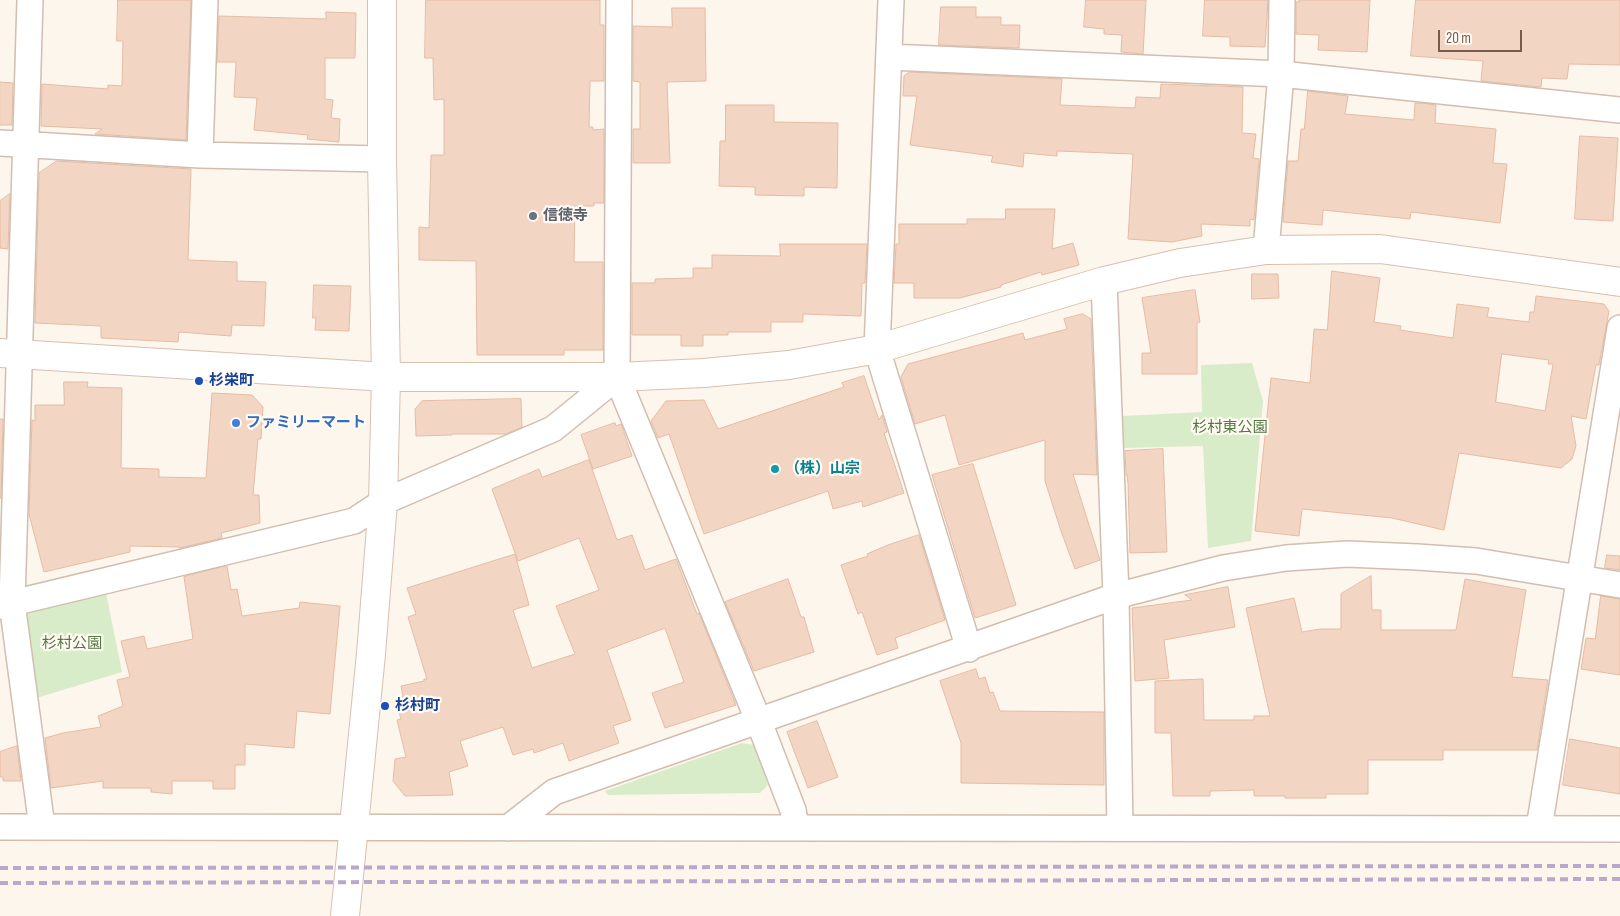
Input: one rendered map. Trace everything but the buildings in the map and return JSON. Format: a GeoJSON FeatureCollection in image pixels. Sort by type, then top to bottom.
{"type":"FeatureCollection","features":[{"type":"Feature","properties":{"kind":"street"},"geometry":{"type":"LineString","coordinates":[[30,0],[27,144],[10,354],[6,605],[42,827]]}},
{"type":"Feature","properties":{"kind":"street"},"geometry":{"type":"LineString","coordinates":[[200,155],[205,0]]}},
{"type":"Feature","properties":{"kind":"street"},"geometry":{"type":"LineString","coordinates":[[345,916],[371,654],[383,502],[386,377],[382,159],[382,0]]}},
{"type":"Feature","properties":{"kind":"street"},"geometry":{"type":"LineString","coordinates":[[619,0],[617,377],[759,722],[793,810],[796,827]]}},
{"type":"Feature","properties":{"kind":"street"},"geometry":{"type":"LineString","coordinates":[[891,0],[877,349],[969,649]]}},
{"type":"Feature","properties":{"kind":"street"},"geometry":{"type":"LineString","coordinates":[[1266,250],[1281,74],[1282,0]]}},
{"type":"Feature","properties":{"kind":"street"},"geometry":{"type":"LineString","coordinates":[[889,57],[1281,74],[1620,110]]}},
{"type":"Feature","properties":{"kind":"street"},"geometry":{"type":"LineString","coordinates":[[0,143],[200,155],[382,159]]}},
{"type":"Feature","properties":{"kind":"street"},"geometry":{"type":"LineString","coordinates":[[10,354],[386,377],[617,377],[704,373],[789,365],[877,349],[1104,281],[1180,263],[1266,250],[1380,249],[1620,282]]}},
{"type":"Feature","properties":{"kind":"street"},"geometry":{"type":"LineString","coordinates":[[1104,281],[1116,596],[1120,827]]}},
{"type":"Feature","properties":{"kind":"street"},"geometry":{"type":"LineString","coordinates":[[1539,828],[1620,328]]}},
{"type":"Feature","properties":{"kind":"street"},"geometry":{"type":"LineString","coordinates":[[6,605],[354,521],[383,502],[553,430],[617,377]]}},
{"type":"Feature","properties":{"kind":"street"},"geometry":{"type":"LineString","coordinates":[[508,828],[554,792],[969,649],[1116,596],[1223,568],[1286,558],[1347,554],[1476,561],[1620,585]]}},
{"type":"Feature","properties":{"kind":"street"},"geometry":{"type":"LineString","coordinates":[[0,827],[1620,829]]}},
{"type":"Feature","properties":{"kind":"green space","name":"杉村東公園"},"geometry":{"type":"Polygon","coordinates":[[[1252,363],[1263,401],[1251,541],[1208,548],[1203,446],[1124,448],[1122,416],[1202,412],[1201,365],[1252,363]]]}},
{"type":"Feature","properties":{"kind":"green space","name":"杉村公園"},"geometry":{"type":"Polygon","coordinates":[[[106,593],[122,672],[33,699],[23,623],[30,611],[106,593]]]}},
{"type":"Feature","properties":{"kind":"green space"},"geometry":{"type":"Polygon","coordinates":[[[742,743],[755,745],[768,785],[760,793],[608,795],[605,791],[742,743]]]}},
{"type":"Feature","properties":{"kind":"railway"},"geometry":{"type":"LineString","coordinates":[[0,868],[1620,866]]}},
{"type":"Feature","properties":{"kind":"railway"},"geometry":{"type":"LineString","coordinates":[[0,883],[1620,879]]}},
{"type":"Feature","properties":{"kind":"place","name":"信徳寺"},"geometry":{"type":"Point","coordinates":[533,216]}},
{"type":"Feature","properties":{"kind":"place","name":"杉栄町"},"geometry":{"type":"Point","coordinates":[199,381]}},
{"type":"Feature","properties":{"kind":"place","name":"ファミリーマート"},"geometry":{"type":"Point","coordinates":[236,423]}},
{"type":"Feature","properties":{"kind":"place","name":"（株）山宗"},"geometry":{"type":"Point","coordinates":[775,469]}},
{"type":"Feature","properties":{"kind":"place","name":"杉村町"},"geometry":{"type":"Point","coordinates":[385,706]}}]}
